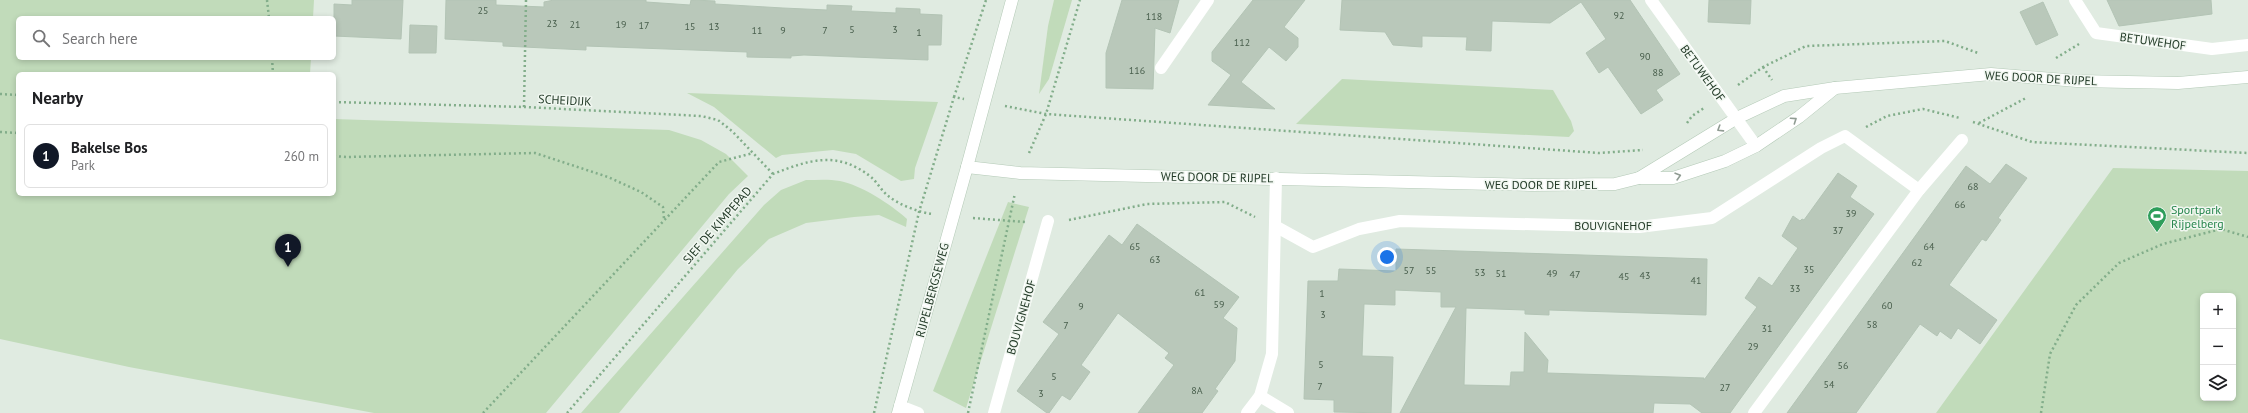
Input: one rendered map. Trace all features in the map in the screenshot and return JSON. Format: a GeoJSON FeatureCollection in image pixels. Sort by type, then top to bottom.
{"type":"FeatureCollection","features":[{"type":"Feature","properties":{"kind":"street"},"geometry":{"type":"LineString","coordinates":[[967,167],[1012,0]]}},
{"type":"Feature","properties":{"kind":"street"},"geometry":{"type":"LineString","coordinates":[[1161,68],[1208,0]]}},
{"type":"Feature","properties":{"kind":"street","name":"BETUWEHOF"},"geometry":{"type":"LineString","coordinates":[[1651,0],[1719,97],[1737,118],[1756,146]]}},
{"type":"Feature","properties":{"kind":"street"},"geometry":{"type":"LineString","coordinates":[[2075,0],[2096,33]]}},
{"type":"Feature","properties":{"kind":"street","name":"BETUWEHOF"},"geometry":{"type":"LineString","coordinates":[[2096,33],[2212,49],[2248,45]]}},
{"type":"Feature","properties":{"kind":"street","name":"WEG DOOR DE RIJPEL"},"geometry":{"type":"LineString","coordinates":[[1639,178],[1737,118],[1784,96],[1835,88],[1991,74],[2078,81],[2178,84],[2248,77]]}},
{"type":"Feature","properties":{"kind":"street","name":"WEG DOOR DE RIJPEL"},"geometry":{"type":"LineString","coordinates":[[967,167],[1020,173],[1532,185],[1615,184],[1639,178],[1673,178],[1725,161],[1756,146],[1799,117],[1835,88]]}},
{"type":"Feature","properties":{"kind":"street"},"geometry":{"type":"LineString","coordinates":[[1845,136],[1919,190]]}},
{"type":"Feature","properties":{"kind":"street","name":"BOUVIGNEHOF"},"geometry":{"type":"LineString","coordinates":[[1275,226],[1313,247],[1359,229],[1400,221],[1639,227],[1712,218],[1822,148],[1845,136]]}},
{"type":"Feature","properties":{"kind":"street"},"geometry":{"type":"LineString","coordinates":[[1754,413],[1919,190],[1962,140]]}},
{"type":"Feature","properties":{"kind":"street","name":"RIJPELBERGSEWEG"},"geometry":{"type":"LineString","coordinates":[[899,410],[967,167]]}},
{"type":"Feature","properties":{"kind":"street"},"geometry":{"type":"LineString","coordinates":[[1247,413],[1260,396],[1272,354],[1276,178]]}},
{"type":"Feature","properties":{"kind":"street","name":"BOUVIGNEHOF"},"geometry":{"type":"LineString","coordinates":[[994,413],[1048,221]]}},
{"type":"Feature","properties":{"kind":"street"},"geometry":{"type":"LineString","coordinates":[[1260,396],[1288,413]]}},
{"type":"Feature","properties":{"kind":"street"},"geometry":{"type":"LineString","coordinates":[[899,410],[918,413]]}},
{"type":"Feature","properties":{"kind":"path"},"geometry":{"type":"LineString","coordinates":[[267,0],[269,16]]}},
{"type":"Feature","properties":{"kind":"path"},"geometry":{"type":"LineString","coordinates":[[524,107],[526,0]]}},
{"type":"Feature","properties":{"kind":"path"},"geometry":{"type":"LineString","coordinates":[[954,98],[986,0]]}},
{"type":"Feature","properties":{"kind":"path"},"geometry":{"type":"LineString","coordinates":[[1080,0],[1046,114],[1600,153],[1643,150],[1650,147]]}},
{"type":"Feature","properties":{"kind":"path"},"geometry":{"type":"LineString","coordinates":[[2028,76],[2096,33]]}},
{"type":"Feature","properties":{"kind":"path"},"geometry":{"type":"LineString","coordinates":[[1685,126],[1692,116],[1719,97],[1764,68],[1806,46],[1945,41],[1980,54]]}},
{"type":"Feature","properties":{"kind":"path"},"geometry":{"type":"LineString","coordinates":[[272,60],[273,72]]}},
{"type":"Feature","properties":{"kind":"path"},"geometry":{"type":"LineString","coordinates":[[0,94],[16,95]]}},
{"type":"Feature","properties":{"kind":"path"},"geometry":{"type":"LineString","coordinates":[[1979,123],[2030,97]]}},
{"type":"Feature","properties":{"kind":"path","name":"SCHEIDIJK"},"geometry":{"type":"LineString","coordinates":[[336,102],[524,107],[701,116],[718,120],[773,174]]}},
{"type":"Feature","properties":{"kind":"path"},"geometry":{"type":"LineString","coordinates":[[1845,136],[1888,116],[1923,109],[1965,120]]}},
{"type":"Feature","properties":{"kind":"path"},"geometry":{"type":"LineString","coordinates":[[1972,121],[2032,142],[2248,153]]}},
{"type":"Feature","properties":{"kind":"path"},"geometry":{"type":"LineString","coordinates":[[0,132],[16,133]]}},
{"type":"Feature","properties":{"kind":"path"},"geometry":{"type":"LineString","coordinates":[[336,156],[535,153],[608,176],[641,192],[663,207],[664,219]]}},
{"type":"Feature","properties":{"kind":"path"},"geometry":{"type":"LineString","coordinates":[[483,413],[719,162],[753,153]]}},
{"type":"Feature","properties":{"kind":"path","name":"SJEF DE KIMPEPAD"},"geometry":{"type":"LineString","coordinates":[[567,413],[773,174],[805,161],[827,160],[854,166],[872,178],[888,196],[920,212],[874,413]]}},
{"type":"Feature","properties":{"kind":"path"},"geometry":{"type":"LineString","coordinates":[[968,413],[1009,222],[1071,220],[1147,204],[1225,202],[1275,226]]}},
{"type":"Feature","properties":{"kind":"path"},"geometry":{"type":"LineString","coordinates":[[2041,413],[2050,354],[2076,305],[2119,263],[2162,244],[2221,229],[2248,237]]}},
{"type":"Feature","properties":{"kind":"green space"},"geometry":{"type":"Polygon","coordinates":[[[0,0],[314,0],[313,16],[16,16],[16,60],[311,60],[310,72],[16,72],[16,196],[336,196],[336,119],[669,130],[701,140],[726,154],[748,176],[729,194],[546,413],[374,413],[129,367],[0,339],[0,0]]]}},
{"type":"Feature","properties":{"kind":"green space"},"geometry":{"type":"Polygon","coordinates":[[[1054,0],[1072,0],[1049,79],[1039,94],[1048,26],[1054,0]]]}},
{"type":"Feature","properties":{"kind":"green space"},"geometry":{"type":"Polygon","coordinates":[[[1342,79],[1553,90],[1571,121],[1574,131],[1569,137],[1296,124],[1342,79]]]}},
{"type":"Feature","properties":{"kind":"green space"},"geometry":{"type":"Polygon","coordinates":[[[687,93],[938,102],[915,168],[914,179],[901,181],[856,154],[833,150],[782,155],[776,158],[714,107],[687,93]]]}},
{"type":"Feature","properties":{"kind":"green space","name":"Sportpark Rijpelberg"},"geometry":{"type":"Polygon","coordinates":[[[2113,168],[2248,171],[2248,413],[1936,413],[2113,168]]]}},
{"type":"Feature","properties":{"kind":"green space"},"geometry":{"type":"Polygon","coordinates":[[[806,180],[836,180],[848,183],[866,191],[885,202],[907,219],[906,227],[879,215],[854,217],[806,223],[769,239],[738,269],[619,413],[581,413],[764,205],[781,190],[806,180]]]}},
{"type":"Feature","properties":{"kind":"green space"},"geometry":{"type":"Polygon","coordinates":[[[1008,202],[1029,207],[966,408],[933,391],[1008,202]]]}},
{"type":"Feature","properties":{"kind":"building"},"geometry":{"type":"Polygon","coordinates":[[[352,0],[403,0],[401,39],[336,36],[336,16],[334,16],[334,4],[352,5],[352,0]]]}},
{"type":"Feature","properties":{"kind":"building"},"geometry":{"type":"Polygon","coordinates":[[[446,0],[496,0],[496,5],[544,7],[544,2],[554,0],[646,0],[646,2],[690,5],[691,0],[693,0],[715,1],[715,4],[827,10],[827,5],[852,6],[851,11],[896,13],[896,8],[920,9],[920,14],[942,15],[941,45],[928,45],[928,60],[804,55],[791,56],[791,58],[747,57],[747,52],[586,46],[586,50],[503,46],[503,42],[445,39],[446,0]]]}},
{"type":"Feature","properties":{"kind":"building"},"geometry":{"type":"Polygon","coordinates":[[[1122,0],[1179,0],[1170,33],[1155,28],[1153,89],[1106,88],[1106,53],[1122,0]]]}},
{"type":"Feature","properties":{"kind":"building"},"geometry":{"type":"Polygon","coordinates":[[[1253,0],[1305,0],[1284,27],[1298,38],[1298,47],[1286,61],[1269,47],[1241,82],[1275,109],[1208,105],[1231,75],[1212,61],[1212,52],[1253,0]]]}},
{"type":"Feature","properties":{"kind":"building"},"geometry":{"type":"Polygon","coordinates":[[[1342,0],[1630,0],[1680,74],[1656,90],[1663,100],[1641,114],[1608,67],[1599,73],[1586,53],[1606,39],[1581,2],[1550,23],[1492,21],[1491,51],[1466,50],[1467,37],[1422,36],[1422,47],[1393,45],[1385,32],[1340,30],[1342,0]]]}},
{"type":"Feature","properties":{"kind":"building"},"geometry":{"type":"Polygon","coordinates":[[[1709,0],[1751,0],[1750,24],[1708,22],[1709,0]]]}},
{"type":"Feature","properties":{"kind":"building"},"geometry":{"type":"Polygon","coordinates":[[[2107,0],[2211,0],[2212,14],[2119,26],[2107,0]]]}},
{"type":"Feature","properties":{"kind":"building"},"geometry":{"type":"Polygon","coordinates":[[[2043,2],[2058,35],[2036,45],[2020,12],[2043,2]]]}},
{"type":"Feature","properties":{"kind":"building"},"geometry":{"type":"Polygon","coordinates":[[[410,25],[437,26],[436,53],[409,53],[410,25]]]}},
{"type":"Feature","properties":{"kind":"building"},"geometry":{"type":"Polygon","coordinates":[[[2006,164],[2027,178],[1998,218],[2001,220],[1986,241],[1982,239],[1949,285],[1997,320],[1980,344],[1958,328],[1951,339],[1940,331],[1937,336],[1920,324],[1856,413],[1787,413],[1966,166],[1990,184],[2006,164]]]}},
{"type":"Feature","properties":{"kind":"building"},"geometry":{"type":"Polygon","coordinates":[[[1838,173],[1857,186],[1850,197],[1874,214],[1730,413],[1702,413],[1690,404],[1654,403],[1653,413],[1400,413],[1456,307],[1441,307],[1441,292],[1395,290],[1395,305],[1364,304],[1362,356],[1393,357],[1391,413],[1334,412],[1334,400],[1304,399],[1308,281],[1338,281],[1339,269],[1396,271],[1396,249],[1707,259],[1706,315],[1549,310],[1549,315],[1525,314],[1525,310],[1466,308],[1464,385],[1510,386],[1511,372],[1524,372],[1525,332],[1548,360],[1547,373],[1704,378],[1704,380],[1757,307],[1745,298],[1759,277],[1772,286],[1798,248],[1782,236],[1793,216],[1800,221],[1802,219],[1804,220],[1838,173]]]}},
{"type":"Feature","properties":{"kind":"building"},"geometry":{"type":"Polygon","coordinates":[[[1137,224],[1239,297],[1223,318],[1237,328],[1235,361],[1215,389],[1218,391],[1202,413],[1138,413],[1174,365],[1165,358],[1169,353],[1118,313],[1081,365],[1090,372],[1070,400],[1062,395],[1049,413],[1047,413],[1017,391],[1059,334],[1043,322],[1109,235],[1122,245],[1137,224]]]}},
{"type":"Feature","properties":{"kind":"place","name":"Sportpark Rijpelberg"},"geometry":{"type":"Point","coordinates":[2157,233]}},
{"type":"Feature","properties":{"kind":"place","name":"Bakelse Bos"},"geometry":{"type":"Point","coordinates":[288,267]}}]}
